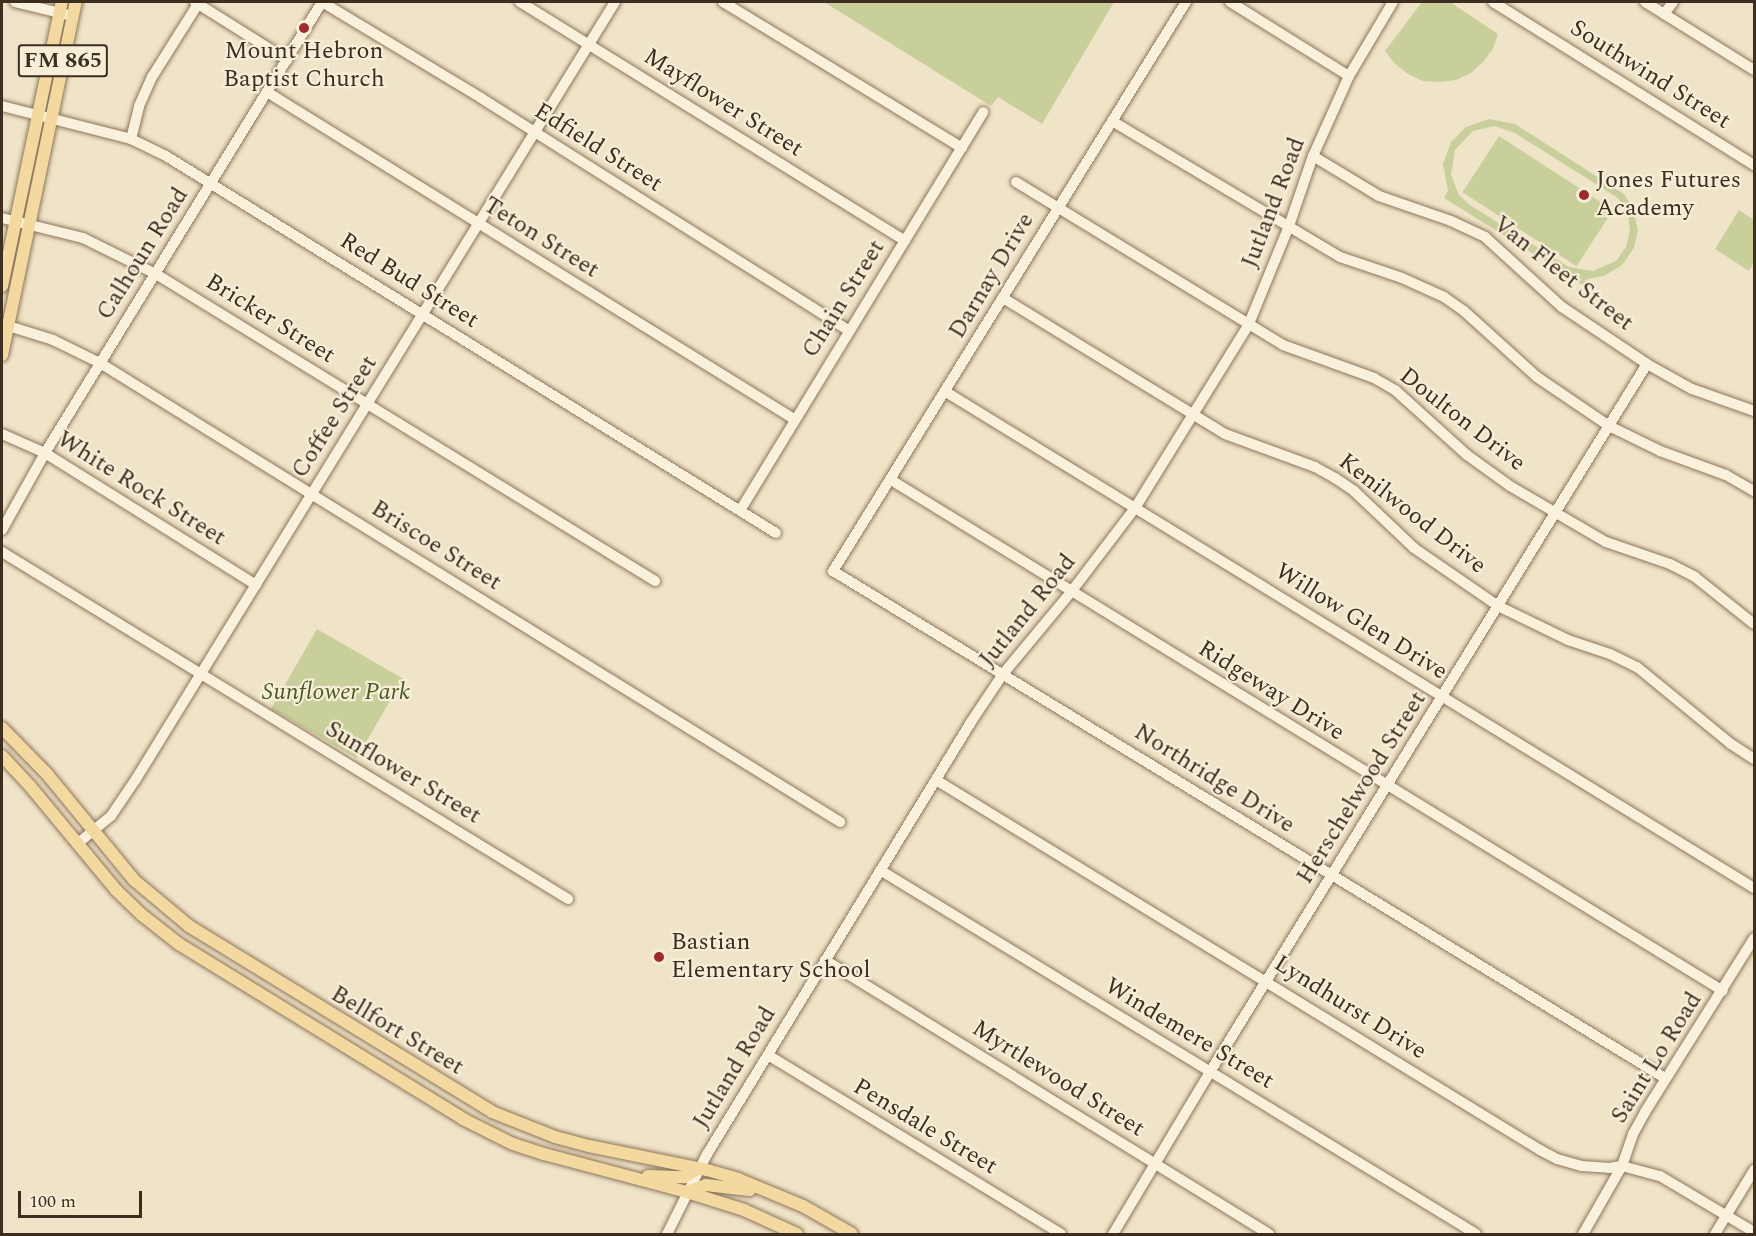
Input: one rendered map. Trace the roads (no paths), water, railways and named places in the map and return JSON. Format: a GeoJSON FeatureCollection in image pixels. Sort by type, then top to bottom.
{"type":"FeatureCollection","features":[{"type":"Feature","properties":{"kind":"main road","name":"FM 865"},"geometry":{"type":"LineString","coordinates":[[2,355],[5,325],[29,224],[75,2]]}},
{"type":"Feature","properties":{"kind":"main road","name":"FM 865"},"geometry":{"type":"LineString","coordinates":[[2,286],[61,7]]}},
{"type":"Feature","properties":{"kind":"main road","name":"Bellfort Street"},"geometry":{"type":"LineString","coordinates":[[2,728],[46,774],[134,880],[189,926],[391,1052],[492,1112],[555,1137],[699,1168],[775,1193],[852,1234]]}},
{"type":"Feature","properties":{"kind":"main road","name":"Bellfort Street"},"geometry":{"type":"LineString","coordinates":[[2,756],[30,786],[116,890],[142,915],[179,944],[380,1069],[483,1130],[513,1144],[744,1210],[791,1233]]}},
{"type":"Feature","properties":{"kind":"main road"},"geometry":{"type":"LineString","coordinates":[[30,786],[46,774]]}},
{"type":"Feature","properties":{"kind":"main road"},"geometry":{"type":"LineString","coordinates":[[179,944],[189,926]]}},
{"type":"Feature","properties":{"kind":"main road"},"geometry":{"type":"LineString","coordinates":[[281,1007],[290,990]]}},
{"type":"Feature","properties":{"kind":"main road"},"geometry":{"type":"LineString","coordinates":[[380,1069],[391,1052]]}},
{"type":"Feature","properties":{"kind":"main road"},"geometry":{"type":"LineString","coordinates":[[483,1130],[492,1112]]}},
{"type":"Feature","properties":{"kind":"main road"},"geometry":{"type":"LineString","coordinates":[[585,1166],[589,1146]]}},
{"type":"Feature","properties":{"kind":"main road"},"geometry":{"type":"LineString","coordinates":[[629,1176],[684,1177],[699,1168]]}},
{"type":"Feature","properties":{"kind":"main road"},"geometry":{"type":"LineString","coordinates":[[687,1192],[712,1184],[775,1193]]}},
{"type":"Feature","properties":{"kind":"street"},"geometry":{"type":"LineString","coordinates":[[15,2],[61,7],[73,16]]}},
{"type":"Feature","properties":{"kind":"street"},"geometry":{"type":"LineString","coordinates":[[130,139],[139,106],[152,77],[196,2],[287,60]]}},
{"type":"Feature","properties":{"kind":"street","name":"Calhoun Road"},"geometry":{"type":"LineString","coordinates":[[2,530],[45,453],[322,2]]}},
{"type":"Feature","properties":{"kind":"street","name":"Edfield Street"},"geometry":{"type":"LineString","coordinates":[[322,2],[481,98],[850,331]]}},
{"type":"Feature","properties":{"kind":"street","name":"Mayflower Street"},"geometry":{"type":"LineString","coordinates":[[520,2],[905,241]]}},
{"type":"Feature","properties":{"kind":"street","name":"Coffee Street"},"geometry":{"type":"LineString","coordinates":[[77,844],[111,816],[129,790],[615,2]]}},
{"type":"Feature","properties":{"kind":"street"},"geometry":{"type":"LineString","coordinates":[[723,2],[962,148]]}},
{"type":"Feature","properties":{"kind":"street","name":"Darnay Drive"},"geometry":{"type":"LineString","coordinates":[[833,571],[1186,2]]}},
{"type":"Feature","properties":{"kind":"street"},"geometry":{"type":"LineString","coordinates":[[1230,2],[1349,76]]}},
{"type":"Feature","properties":{"kind":"street","name":"Jutland Road"},"geometry":{"type":"LineString","coordinates":[[667,1234],[699,1168],[880,870],[1003,674],[1071,592],[1135,508],[1248,326],[1289,226],[1313,156],[1349,76],[1393,2]]}},
{"type":"Feature","properties":{"kind":"street","name":"Southwind Street"},"geometry":{"type":"LineString","coordinates":[[1493,2],[1755,165]]}},
{"type":"Feature","properties":{"kind":"street"},"geometry":{"type":"LineString","coordinates":[[1645,2],[1755,70]]}},
{"type":"Feature","properties":{"kind":"street"},"geometry":{"type":"LineString","coordinates":[[1664,14],[1673,2]]}},
{"type":"Feature","properties":{"kind":"street","name":"Teton Street"},"geometry":{"type":"LineString","coordinates":[[267,92],[794,419]]}},
{"type":"Feature","properties":{"kind":"street","name":"Red Bud Street"},"geometry":{"type":"LineString","coordinates":[[2,106],[37,117],[130,139],[166,156],[776,532]]}},
{"type":"Feature","properties":{"kind":"street","name":"Chain Street"},"geometry":{"type":"LineString","coordinates":[[741,509],[983,112]]}},
{"type":"Feature","properties":{"kind":"street"},"geometry":{"type":"LineString","coordinates":[[1112,121],[1340,257],[1413,282],[1444,297],[1464,311],[1537,377],[1609,426],[1660,451],[1726,475],[1755,491]]}},
{"type":"Feature","properties":{"kind":"street","name":"Van Fleet Street"},"geometry":{"type":"LineString","coordinates":[[1313,156],[1379,196],[1451,221],[1485,237],[1562,307],[1647,364],[1692,389],[1755,411]]}},
{"type":"Feature","properties":{"kind":"street","name":"Doulton Drive"},"geometry":{"type":"LineString","coordinates":[[1016,182],[1248,326],[1283,345],[1374,378],[1395,390],[1467,454],[1510,486],[1606,542],[1670,564],[1695,577],[1755,624]]}},
{"type":"Feature","properties":{"kind":"street","name":"Bricker Street"},"geometry":{"type":"LineString","coordinates":[[2,218],[83,238],[156,274],[655,581]]}},
{"type":"Feature","properties":{"kind":"street","name":"Kenilwood Drive"},"geometry":{"type":"LineString","coordinates":[[1003,298],[1225,434],[1299,461],[1335,478],[1354,491],[1414,548],[1498,606],[1568,640],[1610,654],[1638,667],[1731,744],[1755,759]]}},
{"type":"Feature","properties":{"kind":"street","name":"Briscoe Street"},"geometry":{"type":"LineString","coordinates":[[5,325],[53,340],[100,363],[840,822]]}},
{"type":"Feature","properties":{"kind":"street","name":"Herschelwood Street"},"geometry":{"type":"LineString","coordinates":[[1113,1234],[1210,1072],[1268,982],[1647,364]]}},
{"type":"Feature","properties":{"kind":"street","name":"Willow Glen Drive"},"geometry":{"type":"LineString","coordinates":[[946,392],[1755,888]]}},
{"type":"Feature","properties":{"kind":"street","name":"White Rock Street"},"geometry":{"type":"LineString","coordinates":[[2,434],[45,453],[256,585]]}},
{"type":"Feature","properties":{"kind":"street","name":"Ridgeway Drive"},"geometry":{"type":"LineString","coordinates":[[891,480],[1723,991]]}},
{"type":"Feature","properties":{"kind":"street","name":"Sunflower Street"},"geometry":{"type":"LineString","coordinates":[[2,552],[568,899]]}},
{"type":"Feature","properties":{"kind":"street","name":"Northridge Drive"},"geometry":{"type":"LineString","coordinates":[[833,571],[1665,1078]]}},
{"type":"Feature","properties":{"kind":"street","name":"Lyndhurst Drive"},"geometry":{"type":"LineString","coordinates":[[936,780],[1539,1150],[1557,1159],[1582,1166],[1609,1168],[1622,1166],[1660,1176],[1755,1232]]}},
{"type":"Feature","properties":{"kind":"street","name":"Windemere Street"},"geometry":{"type":"LineString","coordinates":[[880,870],[1476,1234]]}},
{"type":"Feature","properties":{"kind":"street","name":"Saint Lo Road"},"geometry":{"type":"LineString","coordinates":[[1583,1234],[1622,1166],[1633,1134],[1665,1078],[1755,938]]}},
{"type":"Feature","properties":{"kind":"street","name":"Myrtlewood Street"},"geometry":{"type":"LineString","coordinates":[[825,960],[1269,1234]]}},
{"type":"Feature","properties":{"kind":"street","name":"Pensdale Street"},"geometry":{"type":"LineString","coordinates":[[768,1055],[1061,1234]]}},
{"type":"Feature","properties":{"kind":"street"},"geometry":{"type":"LineString","coordinates":[[1715,1234],[1755,1170]]}},
{"type":"Feature","properties":{"kind":"place","name":"Mount Hebron Baptist Church"},"geometry":{"type":"Point","coordinates":[304,28]}},
{"type":"Feature","properties":{"kind":"place","name":"Jones Futures Academy"},"geometry":{"type":"Point","coordinates":[1584,195]}},
{"type":"Feature","properties":{"kind":"place","name":"Bastian Elementary School"},"geometry":{"type":"Point","coordinates":[659,957]}},
{"type":"Feature","properties":{"kind":"park label","name":"Sunflower Park"},"geometry":{"type":"Point","coordinates":[336,693]}}]}
